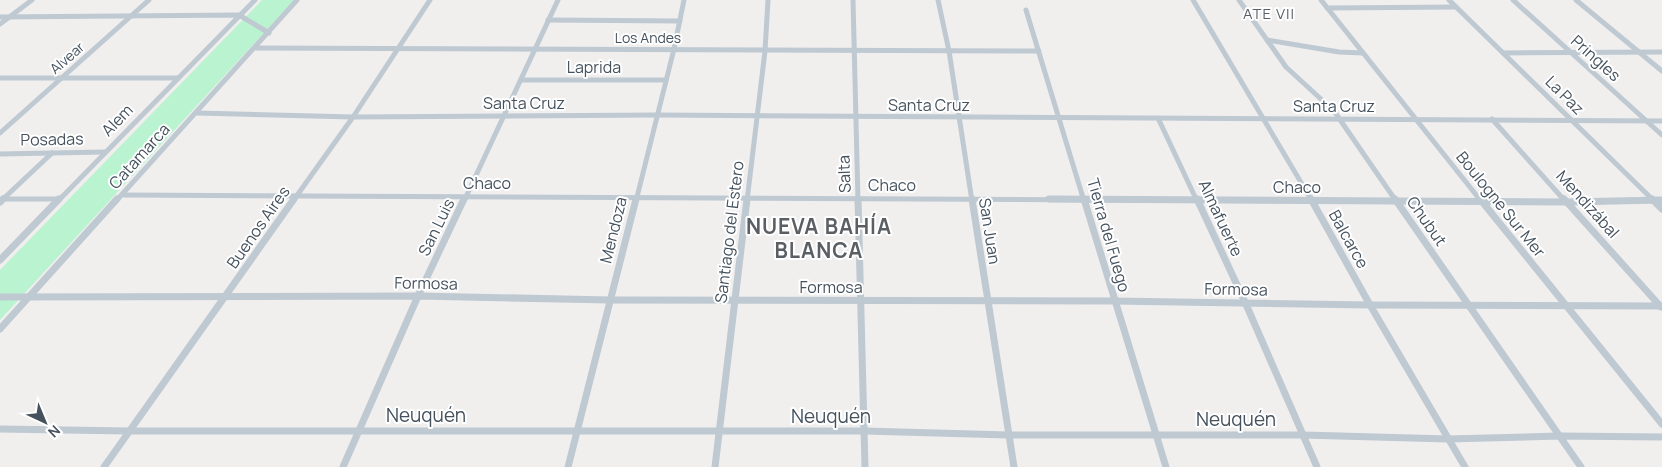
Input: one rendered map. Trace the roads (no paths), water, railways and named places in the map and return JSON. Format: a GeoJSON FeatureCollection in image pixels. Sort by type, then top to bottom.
{"type":"FeatureCollection","features":[{"type":"Feature","properties":{"kind":"street"},"geometry":{"type":"LineString","coordinates":[[0,24],[32,0]]}},
{"type":"Feature","properties":{"kind":"street","name":"Alvear"},"geometry":{"type":"LineString","coordinates":[[0,133],[149,0]]}},
{"type":"Feature","properties":{"kind":"street","name":"Alem"},"geometry":{"type":"LineString","coordinates":[[0,260],[255,0]]}},
{"type":"Feature","properties":{"kind":"street","name":"Catamarca"},"geometry":{"type":"LineString","coordinates":[[0,329],[298,0]]}},
{"type":"Feature","properties":{"kind":"street","name":"Buenos Aires"},"geometry":{"type":"LineString","coordinates":[[104,467],[354,117],[430,0]]}},
{"type":"Feature","properties":{"kind":"street","name":"San Luis"},"geometry":{"type":"LineString","coordinates":[[343,467],[418,296],[522,80],[558,0]]}},
{"type":"Feature","properties":{"kind":"street","name":"Mendoza"},"geometry":{"type":"LineString","coordinates":[[568,467],[635,197],[658,115],[684,0]]}},
{"type":"Feature","properties":{"kind":"street","name":"Santiago del Estero"},"geometry":{"type":"LineString","coordinates":[[715,467],[765,51],[768,0]]}},
{"type":"Feature","properties":{"kind":"street","name":"Salta"},"geometry":{"type":"LineString","coordinates":[[853,0],[865,467]]}},
{"type":"Feature","properties":{"kind":"street","name":"San Juan"},"geometry":{"type":"LineString","coordinates":[[938,0],[949,51],[1014,467]]}},
{"type":"Feature","properties":{"kind":"street","name":"Balcarce"},"geometry":{"type":"LineString","coordinates":[[1193,0],[1312,201],[1464,467]]}},
{"type":"Feature","properties":{"kind":"street","name":"Chubut"},"geometry":{"type":"LineString","coordinates":[[1240,0],[1286,67],[1328,105],[1470,305],[1581,467]]}},
{"type":"Feature","properties":{"kind":"street","name":"Boulogne Sur Mer"},"geometry":{"type":"LineString","coordinates":[[1321,0],[1565,306],[1662,424]]}},
{"type":"Feature","properties":{"kind":"street","name":"La Paz"},"geometry":{"type":"LineString","coordinates":[[1449,0],[1662,209]]}},
{"type":"Feature","properties":{"kind":"street","name":"Pringles"},"geometry":{"type":"LineString","coordinates":[[1513,0],[1662,135]]}},
{"type":"Feature","properties":{"kind":"street"},"geometry":{"type":"LineString","coordinates":[[1576,0],[1662,70]]}},
{"type":"Feature","properties":{"kind":"street"},"geometry":{"type":"LineString","coordinates":[[1327,8],[1456,7]]}},
{"type":"Feature","properties":{"kind":"street","name":"Tierra del Fuego"},"geometry":{"type":"LineString","coordinates":[[1026,10],[1061,118],[1114,301],[1166,467]]}},
{"type":"Feature","properties":{"kind":"street"},"geometry":{"type":"LineString","coordinates":[[0,17],[239,15],[269,33]]}},
{"type":"Feature","properties":{"kind":"street"},"geometry":{"type":"LineString","coordinates":[[548,20],[680,21]]}},
{"type":"Feature","properties":{"kind":"street"},"geometry":{"type":"LineString","coordinates":[[1267,40],[1294,42],[1345,54],[1363,53]]}},
{"type":"Feature","properties":{"kind":"street","name":"Los Andes"},"geometry":{"type":"LineString","coordinates":[[256,48],[1039,51]]}},
{"type":"Feature","properties":{"kind":"street"},"geometry":{"type":"LineString","coordinates":[[1503,53],[1662,52]]}},
{"type":"Feature","properties":{"kind":"street"},"geometry":{"type":"LineString","coordinates":[[0,78],[178,78]]}},
{"type":"Feature","properties":{"kind":"street","name":"Laprida"},"geometry":{"type":"LineString","coordinates":[[522,80],[666,80]]}},
{"type":"Feature","properties":{"kind":"street","name":"Santa Cruz"},"geometry":{"type":"LineString","coordinates":[[196,113],[354,117],[658,115],[1662,121]]}},
{"type":"Feature","properties":{"kind":"street","name":"Almafuerte"},"geometry":{"type":"LineString","coordinates":[[1158,118],[1245,302],[1317,467]]}},
{"type":"Feature","properties":{"kind":"street","name":"Mendizábal"},"geometry":{"type":"LineString","coordinates":[[1492,119],[1661,306]]}},
{"type":"Feature","properties":{"kind":"street","name":"Posadas"},"geometry":{"type":"LineString","coordinates":[[0,154],[105,152]]}},
{"type":"Feature","properties":{"kind":"street"},"geometry":{"type":"LineString","coordinates":[[2,201],[52,153]]}},
{"type":"Feature","properties":{"kind":"street","name":"Chaco"},"geometry":{"type":"LineString","coordinates":[[123,195],[1568,202],[1662,200]]}},
{"type":"Feature","properties":{"kind":"street"},"geometry":{"type":"LineString","coordinates":[[2,201],[59,200]]}},
{"type":"Feature","properties":{"kind":"street","name":"Formosa"},"geometry":{"type":"LineString","coordinates":[[0,296],[418,296],[610,300],[1114,301],[1370,305],[1661,306]]}},
{"type":"Feature","properties":{"kind":"street","name":"Neuquén"},"geometry":{"type":"LineString","coordinates":[[0,429],[129,431],[865,431],[1008,435],[1303,435],[1448,439],[1560,436],[1662,437]]}},
{"type":"Feature","properties":{"kind":"district","name":"ATE VII"},"geometry":{"type":"Point","coordinates":[1269,14]}},
{"type":"Feature","properties":{"kind":"district","name":"NUEVA BAHÍA BLANCA"},"geometry":{"type":"Point","coordinates":[819,239]}}]}
